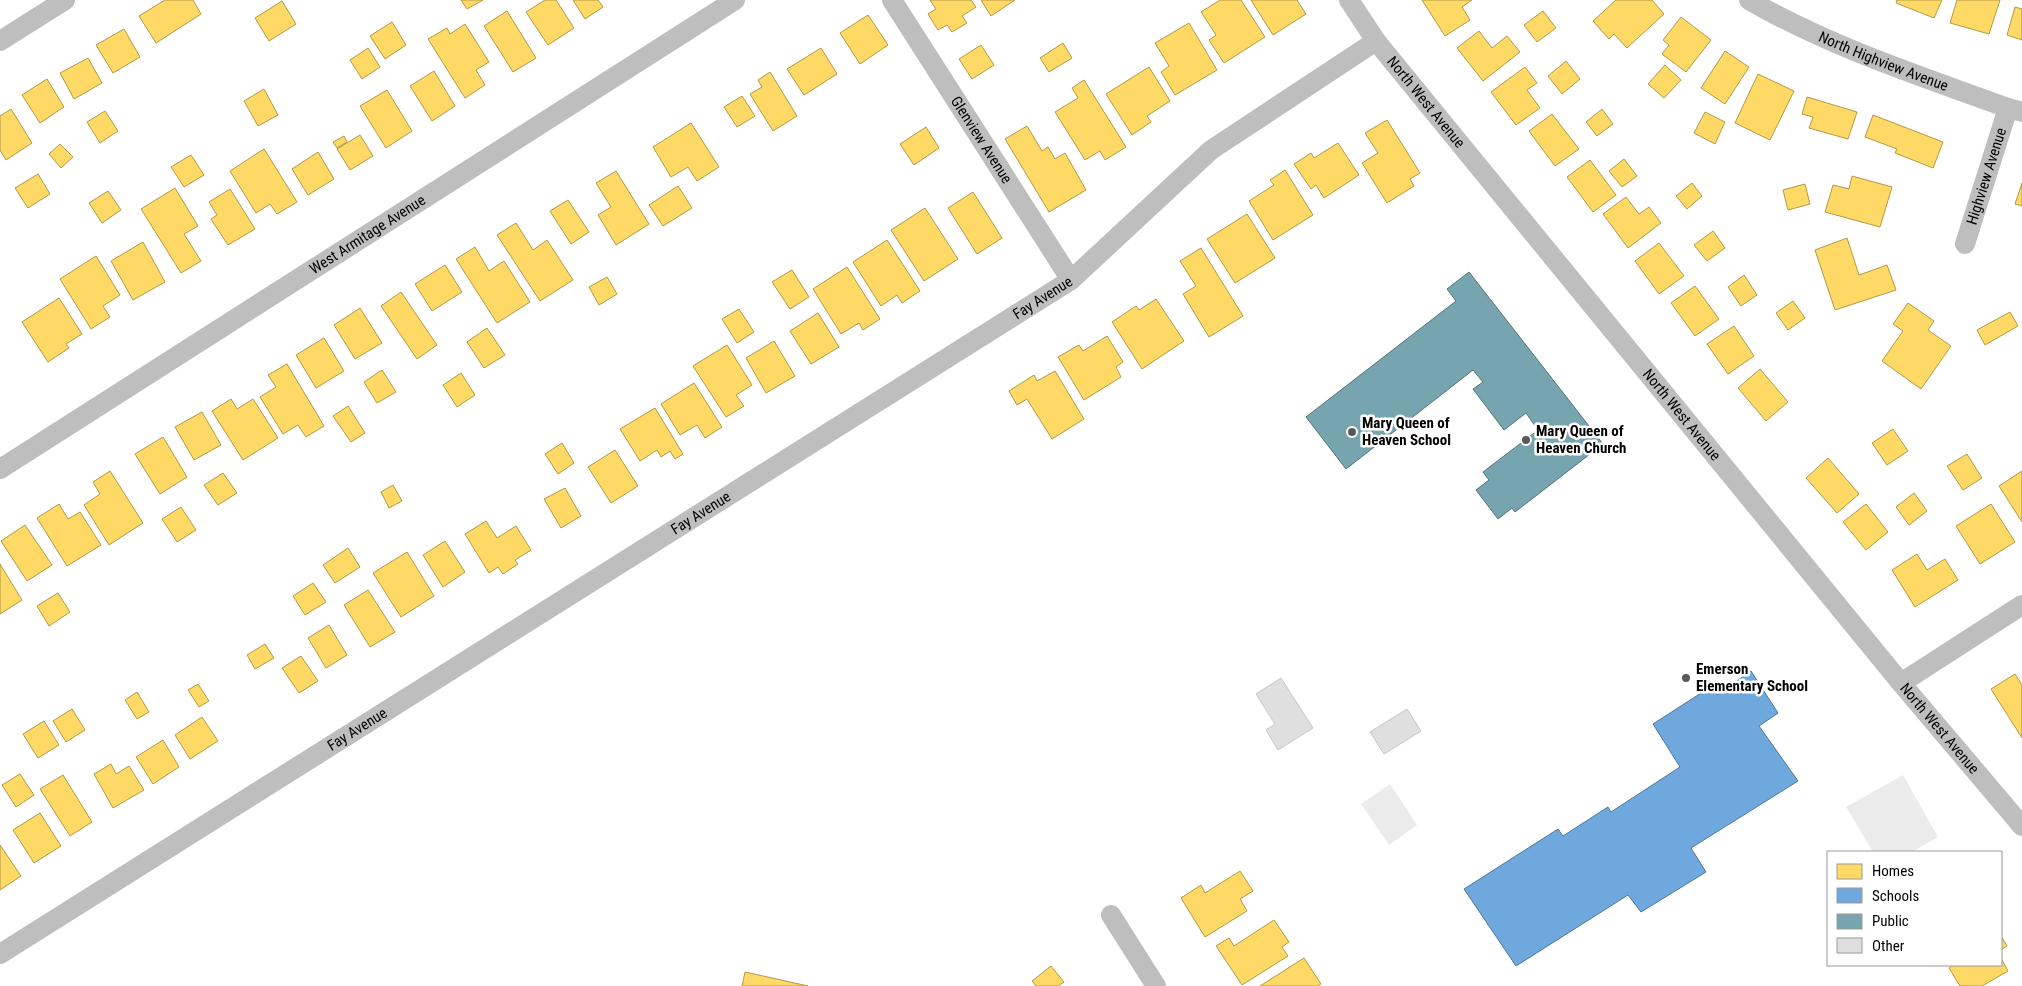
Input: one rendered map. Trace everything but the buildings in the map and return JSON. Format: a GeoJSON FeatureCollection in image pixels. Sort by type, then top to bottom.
{"type":"FeatureCollection","features":[{"type":"Feature","properties":{"kind":"street"},"geometry":{"type":"LineString","coordinates":[[0,41],[65,0]]}},
{"type":"Feature","properties":{"kind":"street","name":"West Armitage Avenue"},"geometry":{"type":"LineString","coordinates":[[0,470],[735,0]]}},
{"type":"Feature","properties":{"kind":"street","name":"Glenview Avenue"},"geometry":{"type":"LineString","coordinates":[[892,0],[1071,280]]}},
{"type":"Feature","properties":{"kind":"street","name":"North West Avenue"},"geometry":{"type":"LineString","coordinates":[[1349,0],[1376,41],[1901,683],[2022,826]]}},
{"type":"Feature","properties":{"kind":"street","name":"North Highview Avenue"},"geometry":{"type":"LineString","coordinates":[[1749,0],[1790,24],[1857,52],[2015,110]]}},
{"type":"Feature","properties":{"kind":"street","name":"Fay Avenue"},"geometry":{"type":"LineString","coordinates":[[0,954],[1071,280],[1211,150],[1376,41]]}},
{"type":"Feature","properties":{"kind":"street","name":"Highview Avenue"},"geometry":{"type":"LineString","coordinates":[[1965,244],[2015,110]]}},
{"type":"Feature","properties":{"kind":"street"},"geometry":{"type":"LineString","coordinates":[[1901,683],[2022,605]]}},
{"type":"Feature","properties":{"kind":"street"},"geometry":{"type":"LineString","coordinates":[[1110,915],[1156,986]]}},
{"type":"Feature","properties":{"kind":"shaded area"},"geometry":{"type":"Polygon","coordinates":[[[1903,775],[1938,837],[1914,851],[1872,851],[1846,807],[1903,775]]]}},
{"type":"Feature","properties":{"kind":"shaded area"},"geometry":{"type":"Polygon","coordinates":[[[1390,784],[1417,825],[1389,845],[1361,804],[1390,784]]]}},
{"type":"Feature","properties":{"kind":"place","name":"Mary Queen of Heaven School"},"geometry":{"type":"Point","coordinates":[1352,432]}},
{"type":"Feature","properties":{"kind":"place","name":"Mary Queen of Heaven Church"},"geometry":{"type":"Point","coordinates":[1526,440]}},
{"type":"Feature","properties":{"kind":"place","name":"Emerson Elementary School"},"geometry":{"type":"Point","coordinates":[1686,678]}}]}
